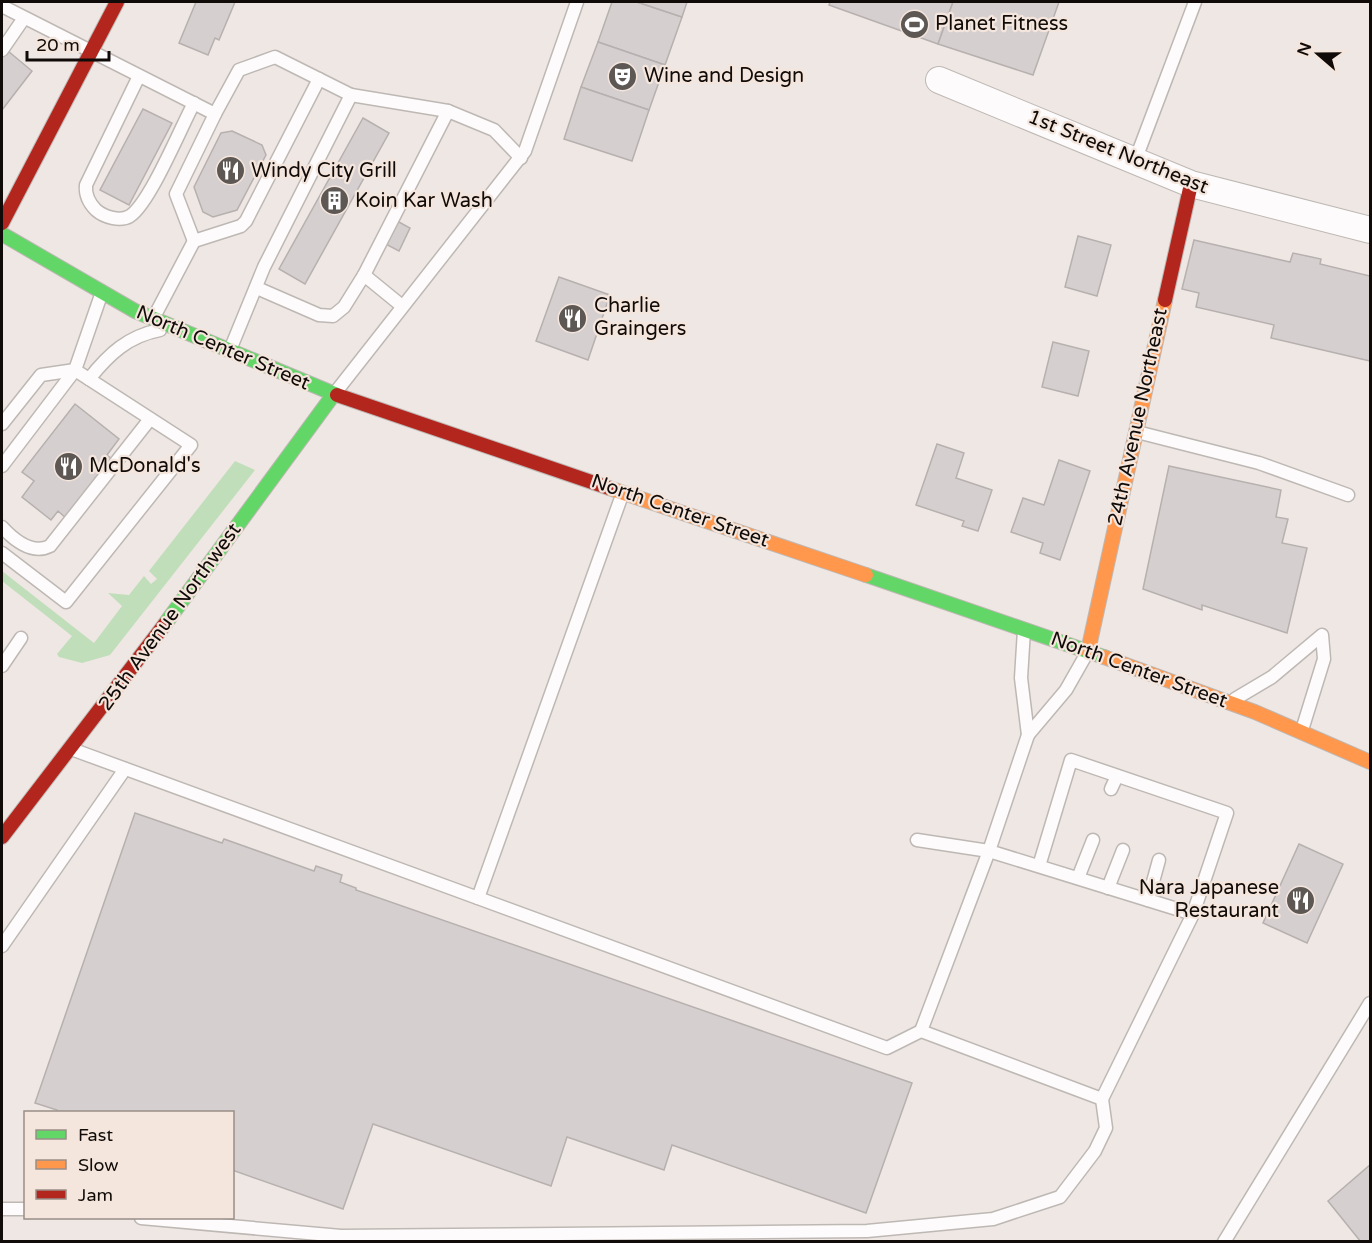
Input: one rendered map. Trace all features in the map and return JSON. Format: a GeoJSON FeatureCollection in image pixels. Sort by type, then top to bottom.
{"type":"FeatureCollection","features":[{"type":"Feature","properties":{"kind":"main road"},"geometry":{"type":"LineString","coordinates":[[2,223],[117,2]]}},
{"type":"Feature","properties":{"kind":"main road","name":"24th Avenue Northeast"},"geometry":{"type":"LineString","coordinates":[[1088,651],[1191,184]]}},
{"type":"Feature","properties":{"kind":"main road","name":"North Center Street"},"geometry":{"type":"LineString","coordinates":[[2,234],[102,294],[153,319],[334,394],[623,490],[1088,651],[1229,702],[1371,762]]}},
{"type":"Feature","properties":{"kind":"main road","name":"25th Avenue Northwest"},"geometry":{"type":"LineString","coordinates":[[2,837],[334,394]]}},
{"type":"Feature","properties":{"kind":"street","name":"1st Street Northeast"},"geometry":{"type":"LineString","coordinates":[[939,80],[1191,184],[1371,230]]}},
{"type":"Feature","properties":{"kind":"lane"},"geometry":{"type":"LineString","coordinates":[[334,394],[470,218],[520,158],[528,144],[577,2]]}},
{"type":"Feature","properties":{"kind":"lane"},"geometry":{"type":"LineString","coordinates":[[1135,161],[1195,2]]}},
{"type":"Feature","properties":{"kind":"lane"},"geometry":{"type":"LineString","coordinates":[[2,6],[215,114]]}},
{"type":"Feature","properties":{"kind":"lane"},"geometry":{"type":"LineString","coordinates":[[2,50],[24,18]]}},
{"type":"Feature","properties":{"kind":"lane"},"geometry":{"type":"LineString","coordinates":[[194,241],[176,194],[239,70],[275,57],[351,95],[448,111],[494,130],[520,158]]}},
{"type":"Feature","properties":{"kind":"lane"},"geometry":{"type":"LineString","coordinates":[[139,76],[86,185],[89,202],[104,215],[117,219],[128,217],[142,204],[194,103]]}},
{"type":"Feature","properties":{"kind":"lane"},"geometry":{"type":"LineString","coordinates":[[153,319],[194,241],[241,226],[246,221],[319,79]]}},
{"type":"Feature","properties":{"kind":"lane"},"geometry":{"type":"LineString","coordinates":[[229,352],[264,267],[351,95]]}},
{"type":"Feature","properties":{"kind":"lane"},"geometry":{"type":"LineString","coordinates":[[257,288],[319,315],[333,316],[344,307],[364,275],[448,111]]}},
{"type":"Feature","properties":{"kind":"lane"},"geometry":{"type":"LineString","coordinates":[[364,275],[402,306]]}},
{"type":"Feature","properties":{"kind":"lane"},"geometry":{"type":"LineString","coordinates":[[2,466],[75,370],[102,294]]}},
{"type":"Feature","properties":{"kind":"lane"},"geometry":{"type":"LineString","coordinates":[[89,379],[109,355],[124,344],[142,334],[175,329]]}},
{"type":"Feature","properties":{"kind":"lane"},"geometry":{"type":"LineString","coordinates":[[2,424],[41,375],[75,370],[191,445],[66,602],[2,553]]}},
{"type":"Feature","properties":{"kind":"lane"},"geometry":{"type":"LineString","coordinates":[[2,527],[29,548],[44,549],[50,546],[150,419]]}},
{"type":"Feature","properties":{"kind":"lane"},"geometry":{"type":"LineString","coordinates":[[1135,431],[1259,463],[1348,495]]}},
{"type":"Feature","properties":{"kind":"lane"},"geometry":{"type":"LineString","coordinates":[[478,898],[623,490]]}},
{"type":"Feature","properties":{"kind":"lane"},"geometry":{"type":"LineString","coordinates":[[1024,629],[1021,678],[1028,735]]}},
{"type":"Feature","properties":{"kind":"lane"},"geometry":{"type":"LineString","coordinates":[[1229,702],[1272,677],[1322,634],[1324,659],[1302,731]]}},
{"type":"Feature","properties":{"kind":"lane"},"geometry":{"type":"LineString","coordinates":[[2,666],[21,638]]}},
{"type":"Feature","properties":{"kind":"lane"},"geometry":{"type":"LineString","coordinates":[[70,749],[887,1048],[921,1031],[990,851],[1028,735],[1066,690],[1088,651]]}},
{"type":"Feature","properties":{"kind":"lane"},"geometry":{"type":"LineString","coordinates":[[152,1219],[341,1236],[867,1231],[993,1219],[1060,1197],[1095,1151],[1106,1128],[1102,1099],[1193,914],[1227,813],[1071,760],[1039,866]]}},
{"type":"Feature","properties":{"kind":"lane"},"geometry":{"type":"LineString","coordinates":[[2,946],[125,769]]}},
{"type":"Feature","properties":{"kind":"lane"},"geometry":{"type":"LineString","coordinates":[[1111,789],[1117,776]]}},
{"type":"Feature","properties":{"kind":"lane"},"geometry":{"type":"LineString","coordinates":[[1143,799],[1147,786]]}},
{"type":"Feature","properties":{"kind":"lane"},"geometry":{"type":"LineString","coordinates":[[1176,811],[1180,797]]}},
{"type":"Feature","properties":{"kind":"lane"},"geometry":{"type":"LineString","coordinates":[[917,840],[990,851],[1193,914]]}},
{"type":"Feature","properties":{"kind":"lane"},"geometry":{"type":"LineString","coordinates":[[1078,878],[1093,840]]}},
{"type":"Feature","properties":{"kind":"lane"},"geometry":{"type":"LineString","coordinates":[[1108,888],[1123,850]]}},
{"type":"Feature","properties":{"kind":"lane"},"geometry":{"type":"LineString","coordinates":[[1148,900],[1158,860]]}},
{"type":"Feature","properties":{"kind":"lane"},"geometry":{"type":"LineString","coordinates":[[1224,1242],[1371,1003]]}},
{"type":"Feature","properties":{"kind":"lane"},"geometry":{"type":"LineString","coordinates":[[921,1031],[1102,1099]]}},
{"type":"Feature","properties":{"kind":"lane"},"geometry":{"type":"LineString","coordinates":[[2,1209],[24,1209]]}},
{"type":"Feature","properties":{"kind":"green space"},"geometry":{"type":"Polygon","coordinates":[[[235,461],[255,470],[110,655],[82,663],[59,657],[57,654],[72,636],[2,581],[2,571],[94,643],[122,606],[108,593],[129,595],[144,576],[151,584],[157,579],[149,571],[235,461]]]}},
{"type":"Feature","properties":{"kind":"building"},"geometry":{"type":"Polygon","coordinates":[[[196,2],[235,2],[219,40],[215,38],[208,55],[179,43],[196,2]]]}},
{"type":"Feature","properties":{"kind":"building"},"geometry":{"type":"Polygon","coordinates":[[[612,2],[637,2],[682,17],[665,65],[598,42],[612,2]]]}},
{"type":"Feature","properties":{"kind":"building"},"geometry":{"type":"Polygon","coordinates":[[[637,2],[687,2],[682,17],[637,2]]]}},
{"type":"Feature","properties":{"kind":"building","name":"Planet Fitness"},"geometry":{"type":"Polygon","coordinates":[[[830,2],[953,2],[938,44],[829,5],[830,2]]]}},
{"type":"Feature","properties":{"kind":"building"},"geometry":{"type":"Polygon","coordinates":[[[953,2],[1059,2],[1033,75],[938,44],[953,2]]]}},
{"type":"Feature","properties":{"kind":"building","name":"Wine and Design"},"geometry":{"type":"Polygon","coordinates":[[[598,42],[665,65],[649,110],[581,87],[598,42]]]}},
{"type":"Feature","properties":{"kind":"building"},"geometry":{"type":"Polygon","coordinates":[[[2,46],[32,71],[2,110],[2,46]]]}},
{"type":"Feature","properties":{"kind":"building"},"geometry":{"type":"Polygon","coordinates":[[[581,87],[649,110],[632,161],[564,139],[581,87]]]}},
{"type":"Feature","properties":{"kind":"building"},"geometry":{"type":"Polygon","coordinates":[[[143,109],[172,123],[129,205],[100,190],[143,109]]]}},
{"type":"Feature","properties":{"kind":"building","name":"Koin Kar Wash"},"geometry":{"type":"Polygon","coordinates":[[[363,118],[389,133],[305,284],[279,269],[363,118]]]}},
{"type":"Feature","properties":{"kind":"building","name":"Windy City Grill"},"geometry":{"type":"Polygon","coordinates":[[[232,131],[262,145],[266,155],[237,210],[213,217],[203,212],[194,187],[221,133],[232,131]]]}},
{"type":"Feature","properties":{"kind":"building"},"geometry":{"type":"Polygon","coordinates":[[[388,216],[410,228],[399,251],[376,239],[388,216]]]}},
{"type":"Feature","properties":{"kind":"building"},"geometry":{"type":"Polygon","coordinates":[[[1078,236],[1111,245],[1097,296],[1065,287],[1078,236]]]}},
{"type":"Feature","properties":{"kind":"building"},"geometry":{"type":"Polygon","coordinates":[[[1194,240],[1290,262],[1293,253],[1321,259],[1320,264],[1370,276],[1370,361],[1271,338],[1274,325],[1196,307],[1199,293],[1182,289],[1194,240]]]}},
{"type":"Feature","properties":{"kind":"building","name":"Charlie Graingers"},"geometry":{"type":"Polygon","coordinates":[[[559,277],[610,295],[588,360],[536,341],[559,277]]]}},
{"type":"Feature","properties":{"kind":"building"},"geometry":{"type":"Polygon","coordinates":[[[1053,342],[1089,351],[1078,396],[1042,387],[1053,342]]]}},
{"type":"Feature","properties":{"kind":"building","name":"McDonald's"},"geometry":{"type":"Polygon","coordinates":[[[75,404],[119,439],[107,455],[113,460],[67,519],[58,511],[51,520],[22,497],[34,481],[22,472],[75,404]]]}},
{"type":"Feature","properties":{"kind":"building"},"geometry":{"type":"Polygon","coordinates":[[[937,444],[964,453],[956,478],[992,490],[978,531],[962,526],[964,521],[916,505],[937,444]]]}},
{"type":"Feature","properties":{"kind":"building"},"geometry":{"type":"Polygon","coordinates":[[[1059,460],[1090,471],[1060,560],[1040,553],[1043,543],[1011,532],[1023,498],[1044,505],[1059,460]]]}},
{"type":"Feature","properties":{"kind":"building"},"geometry":{"type":"Polygon","coordinates":[[[1169,466],[1281,490],[1276,517],[1288,519],[1282,543],[1307,548],[1287,633],[1202,605],[1202,610],[1143,589],[1169,466]]]}},
{"type":"Feature","properties":{"kind":"building"},"geometry":{"type":"Polygon","coordinates":[[[135,813],[222,843],[224,839],[314,871],[316,866],[342,875],[340,882],[356,890],[912,1083],[866,1213],[672,1145],[664,1170],[567,1137],[551,1186],[373,1124],[343,1209],[234,1171],[234,1111],[57,1111],[35,1103],[135,813]]]}},
{"type":"Feature","properties":{"kind":"building","name":"Nara Japanese Restaurant"},"geometry":{"type":"Polygon","coordinates":[[[1299,844],[1343,864],[1307,943],[1263,923],[1299,844]]]}},
{"type":"Feature","properties":{"kind":"building"},"geometry":{"type":"Polygon","coordinates":[[[1370,1165],[1370,1242],[1361,1242],[1328,1201],[1370,1165]]]}},
{"type":"Feature","properties":{"kind":"traffic: fast"},"geometry":{"type":"LineString","coordinates":[[2,234],[135,311],[337,395]]}},
{"type":"Feature","properties":{"kind":"traffic: fast"},"geometry":{"type":"LineString","coordinates":[[165,624],[334,394]]}},
{"type":"Feature","properties":{"kind":"traffic: fast"},"geometry":{"type":"LineString","coordinates":[[866,575],[1104,657]]}},
{"type":"Feature","properties":{"kind":"traffic: slow"},"geometry":{"type":"LineString","coordinates":[[1088,651],[1165,300]]}},
{"type":"Feature","properties":{"kind":"traffic: slow"},"geometry":{"type":"LineString","coordinates":[[609,488],[866,575]]}},
{"type":"Feature","properties":{"kind":"traffic: slow"},"geometry":{"type":"LineString","coordinates":[[1104,657],[1255,712],[1370,762]]}},
{"type":"Feature","properties":{"kind":"traffic: jam"},"geometry":{"type":"LineString","coordinates":[[2,223],[117,2]]}},
{"type":"Feature","properties":{"kind":"traffic: jam"},"geometry":{"type":"LineString","coordinates":[[1165,300],[1191,184]]}},
{"type":"Feature","properties":{"kind":"traffic: jam"},"geometry":{"type":"LineString","coordinates":[[337,395],[609,488]]}},
{"type":"Feature","properties":{"kind":"traffic: jam"},"geometry":{"type":"LineString","coordinates":[[2,837],[165,624]]}},
{"type":"Feature","properties":{"kind":"place","name":"Planet Fitness"},"geometry":{"type":"Point","coordinates":[914,24]}},
{"type":"Feature","properties":{"kind":"place","name":"Wine and Design"},"geometry":{"type":"Point","coordinates":[623,76]}},
{"type":"Feature","properties":{"kind":"place","name":"Windy City Grill"},"geometry":{"type":"Point","coordinates":[230,171]}},
{"type":"Feature","properties":{"kind":"place","name":"Koin Kar Wash"},"geometry":{"type":"Point","coordinates":[334,201]}},
{"type":"Feature","properties":{"kind":"place","name":"Charlie Graingers"},"geometry":{"type":"Point","coordinates":[573,318]}},
{"type":"Feature","properties":{"kind":"place","name":"McDonald's"},"geometry":{"type":"Point","coordinates":[68,466]}},
{"type":"Feature","properties":{"kind":"place","name":"Nara Japanese Restaurant"},"geometry":{"type":"Point","coordinates":[1300,900]}}]}
